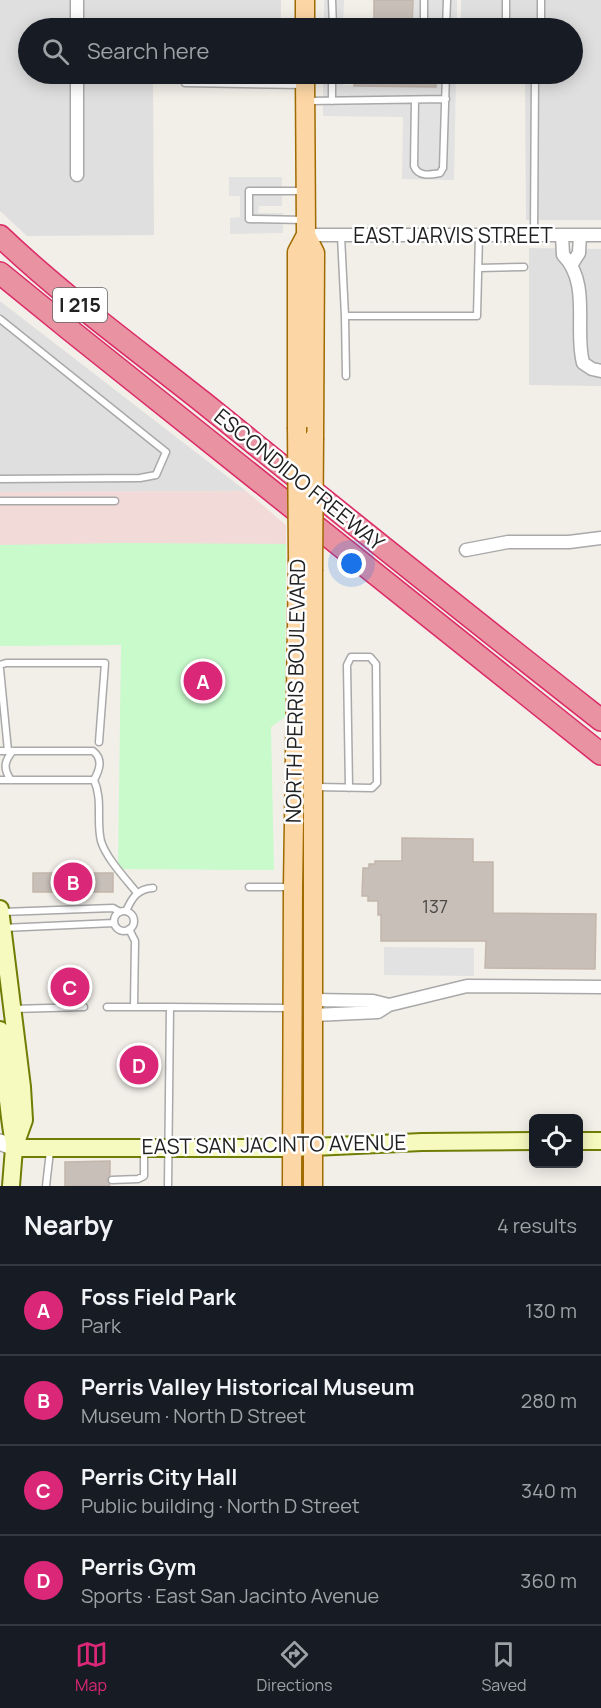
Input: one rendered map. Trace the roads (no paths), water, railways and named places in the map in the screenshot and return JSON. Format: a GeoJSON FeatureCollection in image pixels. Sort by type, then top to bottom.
{"type":"FeatureCollection","features":[{"type":"Feature","properties":{"kind":"highway","name":"ESCONDIDO FREEWAY"},"geometry":{"type":"LineString","coordinates":[[0,236],[35,269],[164,370],[450,602],[601,720]]}},
{"type":"Feature","properties":{"kind":"highway","name":"ESCONDIDO FREEWAY"},"geometry":{"type":"LineString","coordinates":[[0,273],[601,754]]}},
{"type":"Feature","properties":{"kind":"main road"},"geometry":{"type":"LineString","coordinates":[[305,0],[305,18]]}},
{"type":"Feature","properties":{"kind":"main road","name":"NORTH PERRIS BOULEVARD"},"geometry":{"type":"LineString","coordinates":[[305,87],[305,228],[297,252],[297,427],[305,566],[312,787],[310,812],[314,1007],[313,1186]]}},
{"type":"Feature","properties":{"kind":"main road","name":"NORTH PERRIS BOULEVARD"},"geometry":{"type":"LineString","coordinates":[[292,1186],[293,887],[305,566],[314,438],[315,253],[305,228]]}},
{"type":"Feature","properties":{"kind":"main road"},"geometry":{"type":"LineString","coordinates":[[1,918],[24,1120],[5,1147]]}},
{"type":"Feature","properties":{"kind":"main road"},"geometry":{"type":"LineString","coordinates":[[0,1030],[8,1086],[9,1118],[5,1147],[11,1186]]}},
{"type":"Feature","properties":{"kind":"main road","name":"EAST SAN JACINTO AVENUE"},"geometry":{"type":"LineString","coordinates":[[5,1147],[291,1148],[422,1142],[529,1141]]}},
{"type":"Feature","properties":{"kind":"main road"},"geometry":{"type":"LineString","coordinates":[[583,1141],[601,1141]]}},
{"type":"Feature","properties":{"kind":"street"},"geometry":{"type":"LineString","coordinates":[[77,0],[77,18]]}},
{"type":"Feature","properties":{"kind":"street"},"geometry":{"type":"LineString","coordinates":[[77,84],[77,175]]}},
{"type":"Feature","properties":{"kind":"street","name":"EAST JARVIS STREET"},"geometry":{"type":"LineString","coordinates":[[305,228],[341,236],[601,235]]}},
{"type":"Feature","properties":{"kind":"street"},"geometry":{"type":"LineString","coordinates":[[562,235],[563,255],[572,264],[581,303],[583,363],[592,369],[601,371]]}},
{"type":"Feature","properties":{"kind":"street"},"geometry":{"type":"LineString","coordinates":[[572,264],[579,253],[580,235]]}},
{"type":"Feature","properties":{"kind":"street"},"geometry":{"type":"LineString","coordinates":[[466,550],[508,542],[569,542],[601,538]]}},
{"type":"Feature","properties":{"kind":"street"},"geometry":{"type":"LineString","coordinates":[[314,1007],[378,1012],[389,1005],[467,986],[601,987]]}},
{"type":"Feature","properties":{"kind":"lane"},"geometry":{"type":"LineString","coordinates":[[332,0],[333,18]]}},
{"type":"Feature","properties":{"kind":"lane"},"geometry":{"type":"LineString","coordinates":[[423,0],[423,18]]}},
{"type":"Feature","properties":{"kind":"lane"},"geometry":{"type":"LineString","coordinates":[[446,18],[447,0]]}},
{"type":"Feature","properties":{"kind":"lane"},"geometry":{"type":"LineString","coordinates":[[506,0],[506,18]]}},
{"type":"Feature","properties":{"kind":"lane"},"geometry":{"type":"LineString","coordinates":[[541,0],[541,18]]}},
{"type":"Feature","properties":{"kind":"lane"},"geometry":{"type":"LineString","coordinates":[[214,84],[305,87],[332,101],[446,99]]}},
{"type":"Feature","properties":{"kind":"lane"},"geometry":{"type":"LineString","coordinates":[[332,84],[332,101]]}},
{"type":"Feature","properties":{"kind":"lane"},"geometry":{"type":"LineString","coordinates":[[415,99],[414,166],[420,174],[437,174],[443,168],[446,84]]}},
{"type":"Feature","properties":{"kind":"lane"},"geometry":{"type":"LineString","coordinates":[[534,235],[535,84]]}},
{"type":"Feature","properties":{"kind":"lane"},"geometry":{"type":"LineString","coordinates":[[305,191],[249,191],[249,220],[305,228]]}},
{"type":"Feature","properties":{"kind":"lane"},"geometry":{"type":"LineString","coordinates":[[341,236],[346,376]]}},
{"type":"Feature","properties":{"kind":"lane"},"geometry":{"type":"LineString","coordinates":[[345,316],[477,316],[479,236]]}},
{"type":"Feature","properties":{"kind":"lane"},"geometry":{"type":"LineString","coordinates":[[479,268],[524,267]]}},
{"type":"Feature","properties":{"kind":"lane"},"geometry":{"type":"LineString","coordinates":[[0,319],[166,452],[156,475],[140,478],[0,479]]}},
{"type":"Feature","properties":{"kind":"lane"},"geometry":{"type":"LineString","coordinates":[[0,501],[115,501]]}},
{"type":"Feature","properties":{"kind":"lane"},"geometry":{"type":"LineString","coordinates":[[312,787],[350,788],[372,788],[377,783],[376,664],[370,657],[351,657],[347,665],[350,788]]}},
{"type":"Feature","properties":{"kind":"lane"},"geometry":{"type":"LineString","coordinates":[[11,780],[6,773],[5,766],[10,751],[0,667],[6,663],[105,663],[99,742]]}},
{"type":"Feature","properties":{"kind":"lane"},"geometry":{"type":"LineString","coordinates":[[0,751],[93,751],[98,755],[100,763],[99,772],[94,780]]}},
{"type":"Feature","properties":{"kind":"lane"},"geometry":{"type":"LineString","coordinates":[[0,780],[94,780]]}},
{"type":"Feature","properties":{"kind":"lane"},"geometry":{"type":"LineString","coordinates":[[94,780],[99,790],[101,842],[137,893]]}},
{"type":"Feature","properties":{"kind":"lane"},"geometry":{"type":"LineString","coordinates":[[249,887],[293,887]]}},
{"type":"Feature","properties":{"kind":"lane"},"geometry":{"type":"LineString","coordinates":[[114,923],[115,916],[123,912],[137,893],[144,888],[153,888]]}},
{"type":"Feature","properties":{"kind":"lane"},"geometry":{"type":"LineString","coordinates":[[1,918],[113,908],[132,915],[134,921],[129,929]]}},
{"type":"Feature","properties":{"kind":"lane"},"geometry":{"type":"LineString","coordinates":[[1,918],[114,923],[120,930],[129,929]]}},
{"type":"Feature","properties":{"kind":"lane"},"geometry":{"type":"LineString","coordinates":[[129,929],[135,941],[134,1007]]}},
{"type":"Feature","properties":{"kind":"lane"},"geometry":{"type":"LineString","coordinates":[[13,1009],[84,1007]]}},
{"type":"Feature","properties":{"kind":"lane"},"geometry":{"type":"LineString","coordinates":[[107,1007],[292,1008]]}},
{"type":"Feature","properties":{"kind":"lane"},"geometry":{"type":"LineString","coordinates":[[168,1186],[170,1007]]}},
{"type":"Feature","properties":{"kind":"lane"},"geometry":{"type":"LineString","coordinates":[[112,1180],[138,1179],[144,1176],[144,1147]]}},
{"type":"Feature","properties":{"kind":"lane"},"geometry":{"type":"LineString","coordinates":[[46,1186],[50,1148]]}},
{"type":"Feature","properties":{"kind":"place","name":"Foss Field Park"},"geometry":{"type":"Point","coordinates":[203,681]}},
{"type":"Feature","properties":{"kind":"place","name":"Perris Valley Historical Museum"},"geometry":{"type":"Point","coordinates":[73,882]}},
{"type":"Feature","properties":{"kind":"place","name":"Perris City Hall"},"geometry":{"type":"Point","coordinates":[70,987]}},
{"type":"Feature","properties":{"kind":"place","name":"Perris Gym"},"geometry":{"type":"Point","coordinates":[139,1065]}}]}
